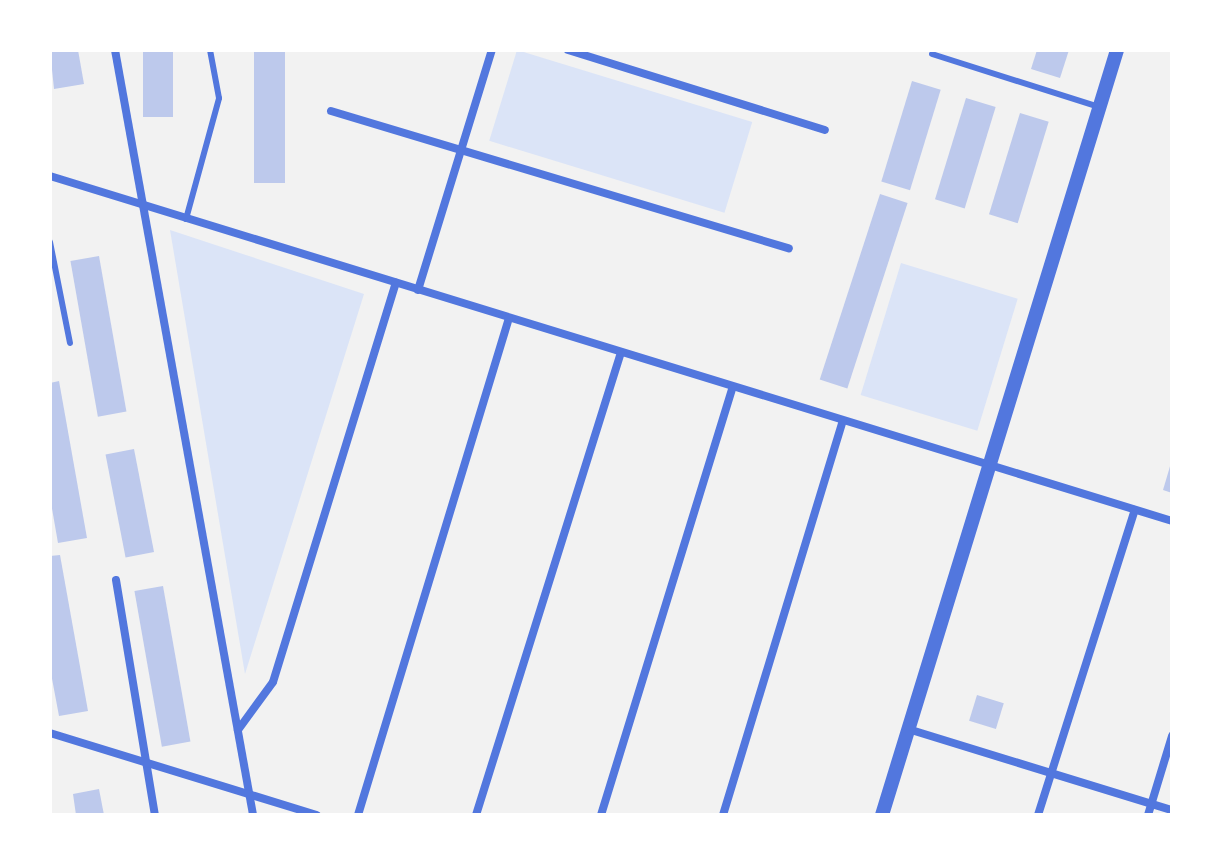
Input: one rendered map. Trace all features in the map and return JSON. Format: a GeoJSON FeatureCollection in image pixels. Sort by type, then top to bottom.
{"type":"FeatureCollection","features":[{"type":"Feature","properties":{"kind":"street"},"geometry":{"type":"LineString","coordinates":[[115,50],[253,815]]}},
{"type":"Feature","properties":{"kind":"street"},"geometry":{"type":"LineString","coordinates":[[418,290],[492,50]]}},
{"type":"Feature","properties":{"kind":"street"},"geometry":{"type":"LineString","coordinates":[[568,50],[825,130]]}},
{"type":"Feature","properties":{"kind":"street"},"geometry":{"type":"LineString","coordinates":[[882,815],[987,464],[1117,50]]}},
{"type":"Feature","properties":{"kind":"street"},"geometry":{"type":"LineString","coordinates":[[331,111],[789,248]]}},
{"type":"Feature","properties":{"kind":"street"},"geometry":{"type":"LineString","coordinates":[[50,176],[1172,521]]}},
{"type":"Feature","properties":{"kind":"street"},"geometry":{"type":"LineString","coordinates":[[238,730],[273,682],[396,283]]}},
{"type":"Feature","properties":{"kind":"street"},"geometry":{"type":"LineString","coordinates":[[358,815],[509,318]]}},
{"type":"Feature","properties":{"kind":"street"},"geometry":{"type":"LineString","coordinates":[[476,815],[621,353]]}},
{"type":"Feature","properties":{"kind":"street"},"geometry":{"type":"LineString","coordinates":[[601,815],[733,387]]}},
{"type":"Feature","properties":{"kind":"street"},"geometry":{"type":"LineString","coordinates":[[723,815],[843,421]]}},
{"type":"Feature","properties":{"kind":"street"},"geometry":{"type":"LineString","coordinates":[[1038,815],[1135,510]]}},
{"type":"Feature","properties":{"kind":"street"},"geometry":{"type":"LineString","coordinates":[[116,580],[155,815]]}},
{"type":"Feature","properties":{"kind":"street"},"geometry":{"type":"LineString","coordinates":[[908,729],[1172,810]]}},
{"type":"Feature","properties":{"kind":"street"},"geometry":{"type":"LineString","coordinates":[[50,733],[317,815]]}},
{"type":"Feature","properties":{"kind":"street"},"geometry":{"type":"LineString","coordinates":[[1148,815],[1172,736]]}},
{"type":"Feature","properties":{"kind":"lane"},"geometry":{"type":"LineString","coordinates":[[186,219],[219,98],[210,50]]}},
{"type":"Feature","properties":{"kind":"lane"},"geometry":{"type":"LineString","coordinates":[[932,54],[1099,107]]}},
{"type":"Feature","properties":{"kind":"lane"},"geometry":{"type":"LineString","coordinates":[[50,242],[70,343]]}},
{"type":"Feature","properties":{"kind":"shaded area"},"geometry":{"type":"Polygon","coordinates":[[[517,50],[752,122],[724,213],[489,141],[517,50]]]}},
{"type":"Feature","properties":{"kind":"shaded area"},"geometry":{"type":"Polygon","coordinates":[[[170,230],[364,294],[245,674],[170,230]]]}},
{"type":"Feature","properties":{"kind":"shaded area"},"geometry":{"type":"Polygon","coordinates":[[[901,263],[1018,299],[977,431],[861,395],[901,263]]]}},
{"type":"Feature","properties":{"kind":"building"},"geometry":{"type":"Polygon","coordinates":[[[50,50],[78,50],[84,84],[54,89],[50,50]]]}},
{"type":"Feature","properties":{"kind":"building"},"geometry":{"type":"Polygon","coordinates":[[[143,50],[173,50],[173,117],[143,117],[143,50]]]}},
{"type":"Feature","properties":{"kind":"building"},"geometry":{"type":"Polygon","coordinates":[[[254,50],[285,50],[285,183],[254,183],[254,50]]]}},
{"type":"Feature","properties":{"kind":"building"},"geometry":{"type":"Polygon","coordinates":[[[1037,50],[1069,50],[1060,78],[1031,69],[1037,50]]]}},
{"type":"Feature","properties":{"kind":"building"},"geometry":{"type":"Polygon","coordinates":[[[912,81],[941,90],[910,190],[881,181],[912,81]]]}},
{"type":"Feature","properties":{"kind":"building"},"geometry":{"type":"Polygon","coordinates":[[[966,98],[996,107],[965,208],[935,199],[966,98]]]}},
{"type":"Feature","properties":{"kind":"building"},"geometry":{"type":"Polygon","coordinates":[[[1020,113],[1049,122],[1018,223],[989,214],[1020,113]]]}},
{"type":"Feature","properties":{"kind":"building"},"geometry":{"type":"Polygon","coordinates":[[[880,194],[908,203],[847,388],[820,379],[880,194]]]}},
{"type":"Feature","properties":{"kind":"building"},"geometry":{"type":"Polygon","coordinates":[[[99,256],[126,412],[98,417],[70,261],[99,256]]]}},
{"type":"Feature","properties":{"kind":"building"},"geometry":{"type":"Polygon","coordinates":[[[59,381],[87,538],[58,543],[50,497],[50,383],[59,381]]]}},
{"type":"Feature","properties":{"kind":"building"},"geometry":{"type":"Polygon","coordinates":[[[134,449],[154,552],[126,558],[106,455],[134,449]]]}},
{"type":"Feature","properties":{"kind":"building"},"geometry":{"type":"Polygon","coordinates":[[[1172,463],[1172,493],[1163,490],[1172,463]]]}},
{"type":"Feature","properties":{"kind":"building"},"geometry":{"type":"Polygon","coordinates":[[[60,555],[88,711],[59,716],[50,668],[50,556],[60,555]]]}},
{"type":"Feature","properties":{"kind":"building"},"geometry":{"type":"Polygon","coordinates":[[[163,586],[190,742],[162,747],[134,591],[163,586]]]}},
{"type":"Feature","properties":{"kind":"building"},"geometry":{"type":"Polygon","coordinates":[[[977,695],[1004,703],[996,729],[969,721],[977,695]]]}},
{"type":"Feature","properties":{"kind":"building"},"geometry":{"type":"Polygon","coordinates":[[[99,789],[104,815],[76,815],[73,794],[99,789]]]}}]}
